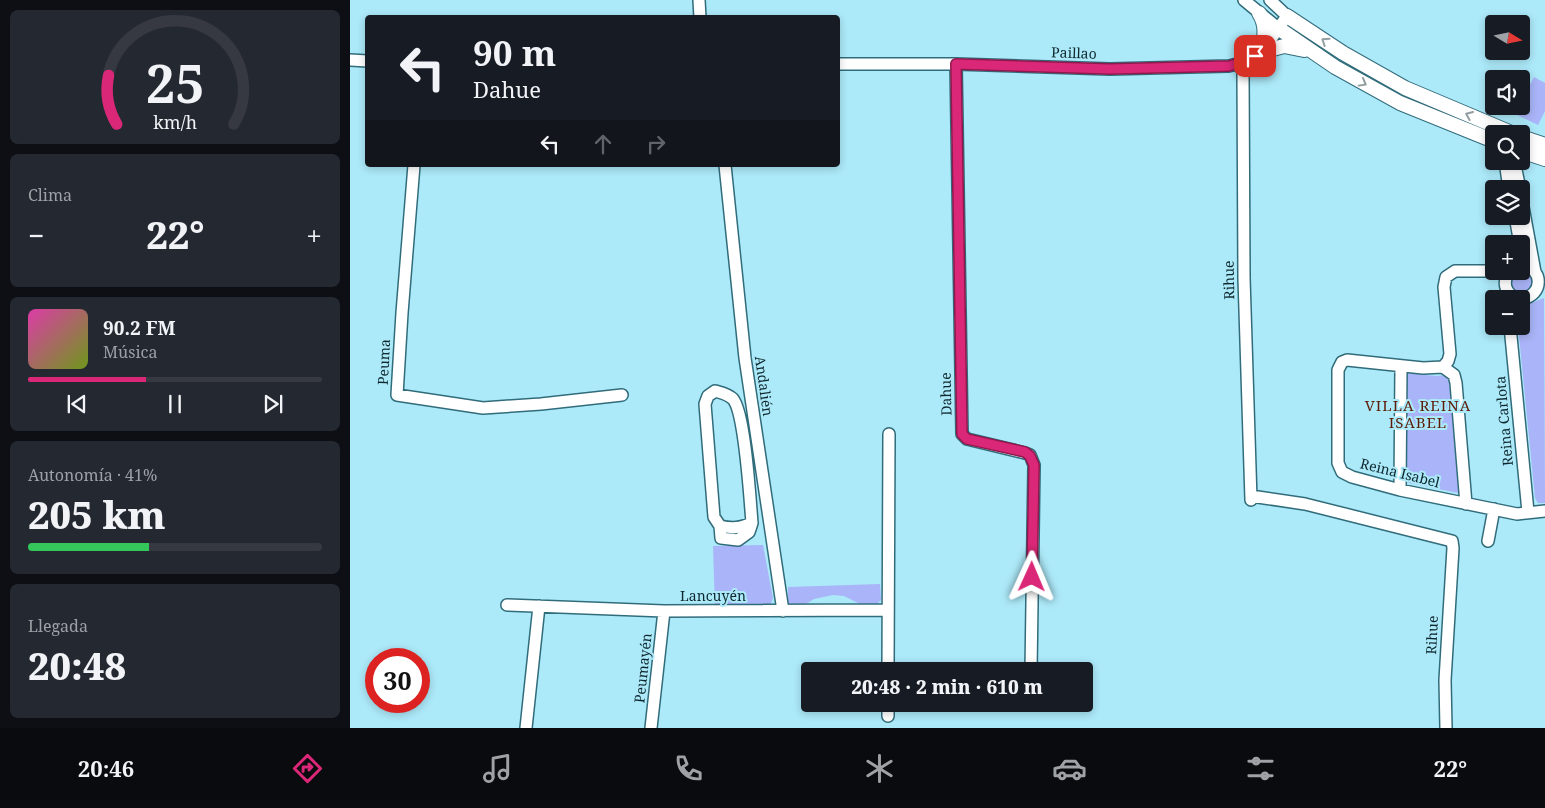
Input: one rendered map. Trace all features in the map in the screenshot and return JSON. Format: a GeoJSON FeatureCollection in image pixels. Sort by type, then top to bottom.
{"type":"FeatureCollection","features":[{"type":"Feature","properties":{"kind":"street"},"geometry":{"type":"LineString","coordinates":[[699,0],[700,15]]}},
{"type":"Feature","properties":{"kind":"street"},"geometry":{"type":"LineString","coordinates":[[1244,0],[1278,28],[1335,68],[1400,103],[1485,136]]}},
{"type":"Feature","properties":{"kind":"street"},"geometry":{"type":"LineString","coordinates":[[1270,0],[1287,16],[1343,53],[1405,88],[1487,125]]}},
{"type":"Feature","properties":{"kind":"street"},"geometry":{"type":"LineString","coordinates":[[1259,13],[1263,19],[1265,32],[1261,52],[1284,46],[1312,52]]}},
{"type":"Feature","properties":{"kind":"street","name":"Paillao"},"geometry":{"type":"LineString","coordinates":[[840,64],[956,64],[1110,69],[1229,66],[1247,61],[1261,52],[1272,40],[1287,16]]}},
{"type":"Feature","properties":{"kind":"street"},"geometry":{"type":"LineString","coordinates":[[350,60],[365,61]]}},
{"type":"Feature","properties":{"kind":"street","name":"Dahue"},"geometry":{"type":"LineString","coordinates":[[956,64],[962,434],[967,439],[1025,452],[1030,456],[1034,465],[1031,662]]}},
{"type":"Feature","properties":{"kind":"street","name":"Rihue"},"geometry":{"type":"LineString","coordinates":[[1238,64],[1242,71],[1244,278],[1251,498],[1305,504],[1452,541],[1445,680],[1446,728]]}},
{"type":"Feature","properties":{"kind":"street"},"geometry":{"type":"LineString","coordinates":[[1530,142],[1545,145]]}},
{"type":"Feature","properties":{"kind":"street"},"geometry":{"type":"LineString","coordinates":[[1530,148],[1545,160]]}},
{"type":"Feature","properties":{"kind":"street","name":"Peuma"},"geometry":{"type":"LineString","coordinates":[[414,167],[397,395],[482,408],[622,395]]}},
{"type":"Feature","properties":{"kind":"street","name":"Andalién"},"geometry":{"type":"LineString","coordinates":[[725,167],[745,358],[783,611]]}},
{"type":"Feature","properties":{"kind":"street"},"geometry":{"type":"LineString","coordinates":[[1526,225],[1538,282],[1535,292],[1530,296]]}},
{"type":"Feature","properties":{"kind":"street"},"geometry":{"type":"LineString","coordinates":[[1530,268],[1535,272]]}},
{"type":"Feature","properties":{"kind":"street"},"geometry":{"type":"LineString","coordinates":[[1466,504],[1456,383],[1454,375],[1443,367],[1448,361],[1450,354],[1444,287],[1446,277],[1455,271],[1485,270]]}},
{"type":"Feature","properties":{"kind":"street","name":"Reina Carlota"},"geometry":{"type":"LineString","coordinates":[[1511,335],[1528,512]]}},
{"type":"Feature","properties":{"kind":"street","name":"Reina Isabel"},"geometry":{"type":"LineString","coordinates":[[1443,367],[1422,368],[1347,360],[1342,362],[1338,370],[1338,464],[1340,470],[1352,477],[1400,490],[1466,504],[1517,514],[1545,511]]}},
{"type":"Feature","properties":{"kind":"street"},"geometry":{"type":"LineString","coordinates":[[1400,490],[1401,366]]}},
{"type":"Feature","properties":{"kind":"street"},"geometry":{"type":"LineString","coordinates":[[729,396],[734,400],[741,419],[752,523],[749,532],[738,540],[721,538],[720,526],[714,517],[705,404],[708,396],[715,391],[729,396],[750,394]]}},
{"type":"Feature","properties":{"kind":"street"},"geometry":{"type":"LineString","coordinates":[[888,662],[889,434]]}},
{"type":"Feature","properties":{"kind":"street"},"geometry":{"type":"LineString","coordinates":[[1488,541],[1494,509]]}},
{"type":"Feature","properties":{"kind":"street","name":"Lancuyén"},"geometry":{"type":"LineString","coordinates":[[507,605],[664,611],[888,610]]}},
{"type":"Feature","properties":{"kind":"street"},"geometry":{"type":"LineString","coordinates":[[526,728],[539,606]]}},
{"type":"Feature","properties":{"kind":"street","name":"Peumayén"},"geometry":{"type":"LineString","coordinates":[[651,728],[664,611]]}},
{"type":"Feature","properties":{"kind":"shaded area"},"geometry":{"type":"Polygon","coordinates":[[[1292,26],[1332,57],[1354,70],[1485,128],[1485,131],[1409,103],[1322,52],[1290,27],[1292,26]]]}},
{"type":"Feature","properties":{"kind":"shaded area"},"geometry":{"type":"Polygon","coordinates":[[[1534,77],[1545,83],[1545,111],[1538,125],[1517,115],[1530,115],[1530,85],[1534,77]]]}},
{"type":"Feature","properties":{"kind":"shaded area"},"geometry":{"type":"Polygon","coordinates":[[[1530,274],[1533,282],[1530,290],[1514,290],[1512,280],[1530,280],[1530,274]]]}},
{"type":"Feature","properties":{"kind":"shaded area"},"geometry":{"type":"Polygon","coordinates":[[[1544,298],[1545,503],[1538,503],[1535,498],[1519,335],[1530,335],[1530,303],[1544,298]]]}},
{"type":"Feature","properties":{"kind":"shaded area"},"geometry":{"type":"Polygon","coordinates":[[[1404,374],[1436,376],[1446,375],[1448,377],[1460,488],[1458,493],[1405,482],[1404,374]]]}},
{"type":"Feature","properties":{"kind":"shaded area"},"geometry":{"type":"Polygon","coordinates":[[[763,545],[773,598],[770,606],[715,609],[713,546],[763,545]]]}},
{"type":"Feature","properties":{"kind":"shaded area"},"geometry":{"type":"Polygon","coordinates":[[[880,584],[881,600],[877,604],[860,604],[844,596],[833,595],[814,599],[806,604],[788,604],[788,587],[880,584]]]}},
{"type":"Feature","properties":{"kind":"district","name":"VILLA REINA ISABEL"},"geometry":{"type":"Point","coordinates":[1418,414]}},
{"type":"Feature","properties":{"kind":"route"},"geometry":{"type":"LineString","coordinates":[[1032,577],[1034,465],[1030,456],[1025,452],[967,439],[962,434],[956,64],[1110,69],[1229,66],[1247,61],[1255,56]]}}]}
